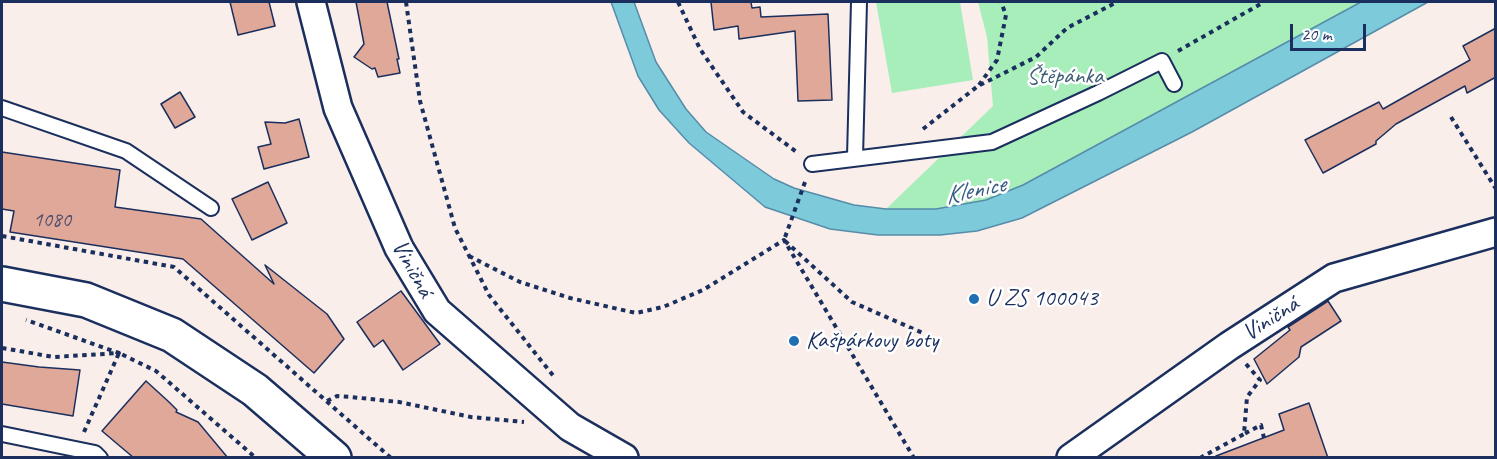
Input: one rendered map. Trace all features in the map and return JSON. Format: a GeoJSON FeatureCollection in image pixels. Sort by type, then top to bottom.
{"type":"FeatureCollection","features":[{"type":"Feature","properties":{"kind":"street","name":"Viničná"},"geometry":{"type":"LineString","coordinates":[[311,2],[338,108],[399,248],[437,311],[570,427],[624,458]]}},
{"type":"Feature","properties":{"kind":"street","name":"Viničná"},"geometry":{"type":"LineString","coordinates":[[1071,458],[1229,346],[1334,278],[1496,232]]}},
{"type":"Feature","properties":{"kind":"street"},"geometry":{"type":"LineString","coordinates":[[2,284],[86,300],[172,335],[255,390],[334,458]]}},
{"type":"Feature","properties":{"kind":"lane"},"geometry":{"type":"LineString","coordinates":[[855,158],[859,2]]}},
{"type":"Feature","properties":{"kind":"lane"},"geometry":{"type":"LineString","coordinates":[[812,164],[992,142],[1162,61],[1174,84]]}},
{"type":"Feature","properties":{"kind":"lane"},"geometry":{"type":"LineString","coordinates":[[2,108],[126,151],[211,208]]}},
{"type":"Feature","properties":{"kind":"lane"},"geometry":{"type":"LineString","coordinates":[[2,434],[95,453],[100,458]]}},
{"type":"Feature","properties":{"kind":"path"},"geometry":{"type":"LineString","coordinates":[[406,2],[420,101],[455,228],[489,295],[555,375],[558,386]]}},
{"type":"Feature","properties":{"kind":"path"},"geometry":{"type":"LineString","coordinates":[[678,2],[700,49],[744,112],[812,164]]}},
{"type":"Feature","properties":{"kind":"path"},"geometry":{"type":"LineString","coordinates":[[978,86],[997,60],[1006,15],[1001,2]]}},
{"type":"Feature","properties":{"kind":"path"},"geometry":{"type":"LineString","coordinates":[[890,156],[978,86],[1036,57],[1067,28],[1117,2]]}},
{"type":"Feature","properties":{"kind":"path"},"geometry":{"type":"LineString","coordinates":[[1162,61],[1264,2]]}},
{"type":"Feature","properties":{"kind":"path"},"geometry":{"type":"LineString","coordinates":[[1451,117],[1496,189]]}},
{"type":"Feature","properties":{"kind":"path"},"geometry":{"type":"LineString","coordinates":[[469,255],[520,282],[570,298],[636,313],[663,307],[703,290],[784,240],[804,185]]}},
{"type":"Feature","properties":{"kind":"path"},"geometry":{"type":"LineString","coordinates":[[2,236],[174,267],[391,458]]}},
{"type":"Feature","properties":{"kind":"path"},"geometry":{"type":"LineString","coordinates":[[784,240],[852,302],[925,334]]}},
{"type":"Feature","properties":{"kind":"path"},"geometry":{"type":"LineString","coordinates":[[784,240],[914,458]]}},
{"type":"Feature","properties":{"kind":"path"},"geometry":{"type":"LineString","coordinates":[[20,318],[119,353],[156,371],[256,458]]}},
{"type":"Feature","properties":{"kind":"path"},"geometry":{"type":"LineString","coordinates":[[1229,346],[1260,380],[1247,397],[1244,434]]}},
{"type":"Feature","properties":{"kind":"path"},"geometry":{"type":"LineString","coordinates":[[2,348],[54,357],[119,353]]}},
{"type":"Feature","properties":{"kind":"path"},"geometry":{"type":"LineString","coordinates":[[77,449],[119,353]]}},
{"type":"Feature","properties":{"kind":"path"},"geometry":{"type":"LineString","coordinates":[[327,401],[337,396],[399,402],[471,417],[526,422]]}},
{"type":"Feature","properties":{"kind":"path"},"geometry":{"type":"LineString","coordinates":[[1200,458],[1261,425],[1264,438]]}},
{"type":"Feature","properties":{"kind":"green space"},"geometry":{"type":"Polygon","coordinates":[[[876,2],[960,2],[973,80],[892,93],[876,2]]]}},
{"type":"Feature","properties":{"kind":"green space","name":"Štěpánka"},"geometry":{"type":"Polygon","coordinates":[[[978,2],[1361,2],[1023,185],[986,200],[936,209],[886,209],[993,106],[987,37],[978,2]]]}},
{"type":"Feature","properties":{"kind":"water"},"geometry":{"type":"Polygon","coordinates":[[[611,2],[634,2],[656,62],[686,109],[706,132],[774,179],[794,188],[854,205],[886,209],[936,209],[986,200],[1023,185],[1361,2],[1428,2],[1192,132],[1022,218],[977,231],[940,235],[878,235],[830,229],[765,207],[689,143],[659,110],[638,76],[611,2]]]}},
{"type":"Feature","properties":{"kind":"building"},"geometry":{"type":"Polygon","coordinates":[[[230,2],[269,2],[275,26],[238,35],[230,2]]]}},
{"type":"Feature","properties":{"kind":"building"},"geometry":{"type":"Polygon","coordinates":[[[356,2],[387,2],[400,73],[378,77],[375,68],[372,69],[354,57],[364,44],[356,2]]]}},
{"type":"Feature","properties":{"kind":"building"},"geometry":{"type":"Polygon","coordinates":[[[711,2],[751,2],[752,8],[760,7],[761,17],[828,14],[832,100],[798,101],[795,31],[739,39],[738,26],[714,30],[711,2]]]}},
{"type":"Feature","properties":{"kind":"building"},"geometry":{"type":"Polygon","coordinates":[[[1496,28],[1496,77],[1467,93],[1465,86],[1396,124],[1376,141],[1376,144],[1323,173],[1305,140],[1379,102],[1383,109],[1470,60],[1463,46],[1496,28]]]}},
{"type":"Feature","properties":{"kind":"building"},"geometry":{"type":"Polygon","coordinates":[[[180,92],[195,117],[175,128],[161,104],[180,92]]]}},
{"type":"Feature","properties":{"kind":"building"},"geometry":{"type":"Polygon","coordinates":[[[299,119],[309,157],[264,169],[258,147],[271,144],[265,122],[285,123],[299,119]]]}},
{"type":"Feature","properties":{"kind":"building"},"geometry":{"type":"Polygon","coordinates":[[[2,152],[120,170],[115,207],[201,219],[274,284],[265,265],[327,314],[344,339],[314,373],[183,259],[10,232],[14,211],[2,209],[2,152]]]}},
{"type":"Feature","properties":{"kind":"building"},"geometry":{"type":"Polygon","coordinates":[[[268,182],[287,223],[252,240],[232,199],[268,182]]]}},
{"type":"Feature","properties":{"kind":"building"},"geometry":{"type":"Polygon","coordinates":[[[401,291],[440,344],[403,370],[383,340],[374,347],[357,322],[401,291]]]}},
{"type":"Feature","properties":{"kind":"building"},"geometry":{"type":"Polygon","coordinates":[[[1328,301],[1341,321],[1301,347],[1299,357],[1267,384],[1254,359],[1290,330],[1288,327],[1328,301]]]}},
{"type":"Feature","properties":{"kind":"building"},"geometry":{"type":"Polygon","coordinates":[[[2,362],[80,370],[73,416],[2,404],[2,362]]]}},
{"type":"Feature","properties":{"kind":"building"},"geometry":{"type":"Polygon","coordinates":[[[146,381],[177,410],[176,412],[198,422],[228,458],[134,458],[102,431],[146,381]]]}},
{"type":"Feature","properties":{"kind":"building"},"geometry":{"type":"Polygon","coordinates":[[[1309,403],[1328,458],[1217,458],[1216,456],[1284,430],[1279,414],[1309,403]]]}},
{"type":"Feature","properties":{"kind":"place","name":"U ZS 100043"},"geometry":{"type":"Point","coordinates":[974,299]}},
{"type":"Feature","properties":{"kind":"place","name":"Kašpárkovy boty"},"geometry":{"type":"Point","coordinates":[794,341]}},
{"type":"Feature","properties":{"kind":"water label","name":"Klenice"},"geometry":{"type":"Point","coordinates":[975,191]}}]}
